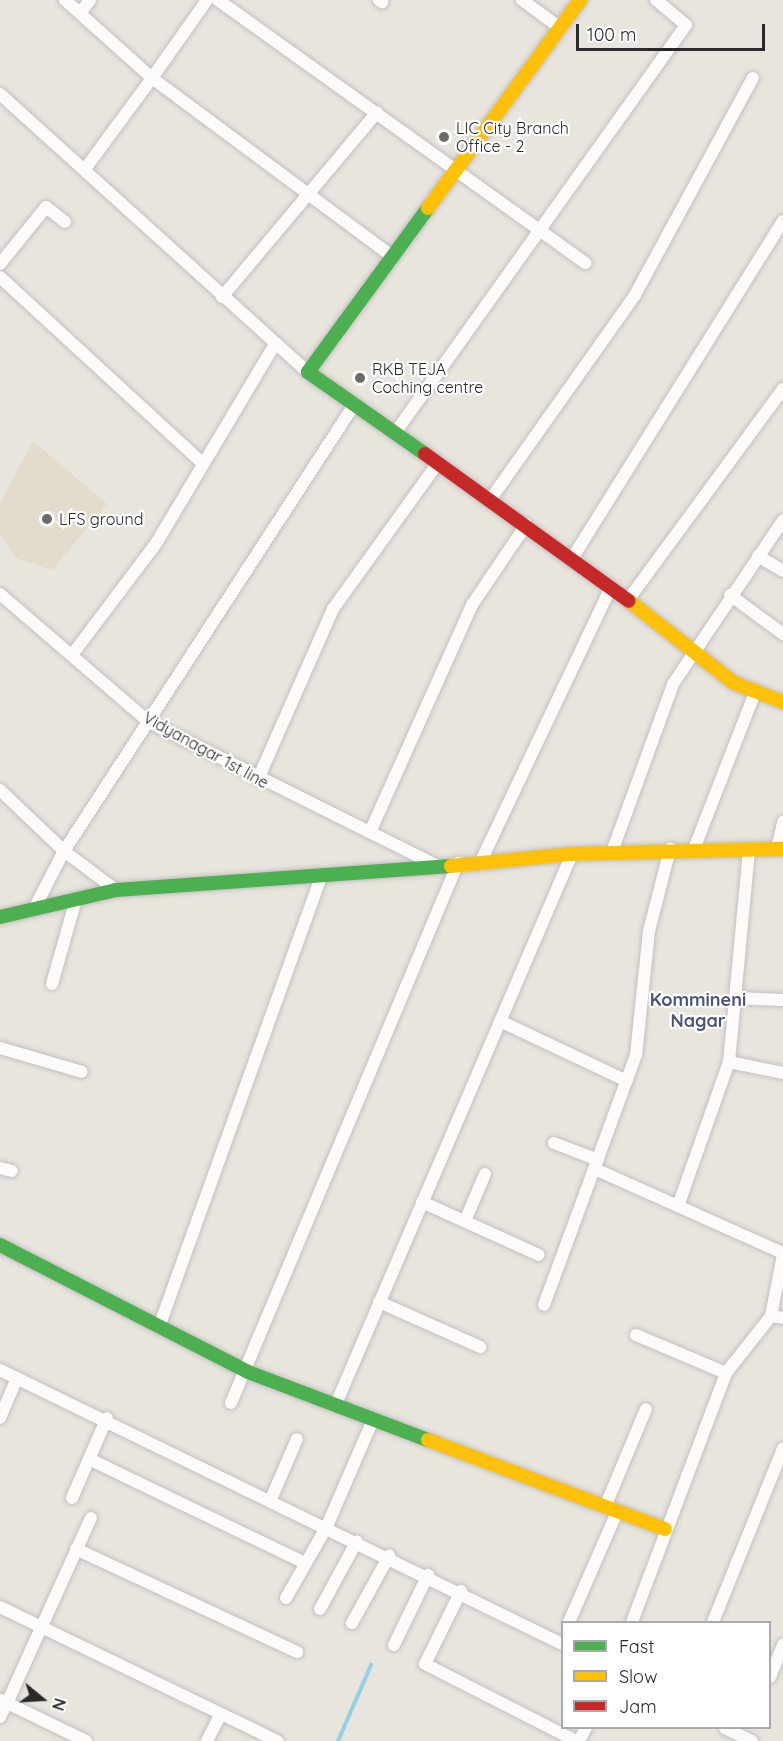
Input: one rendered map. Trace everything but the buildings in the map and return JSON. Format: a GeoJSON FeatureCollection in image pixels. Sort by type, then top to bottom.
{"type":"FeatureCollection","features":[{"type":"Feature","properties":{"kind":"street"},"geometry":{"type":"LineString","coordinates":[[65,0],[152,78],[390,255]]}},
{"type":"Feature","properties":{"kind":"street"},"geometry":{"type":"LineString","coordinates":[[80,13],[90,0]]}},
{"type":"Feature","properties":{"kind":"street"},"geometry":{"type":"LineString","coordinates":[[85,169],[207,0]]}},
{"type":"Feature","properties":{"kind":"street"},"geometry":{"type":"LineString","coordinates":[[218,0],[455,167],[585,263]]}},
{"type":"Feature","properties":{"kind":"street"},"geometry":{"type":"LineString","coordinates":[[522,0],[560,27]]}},
{"type":"Feature","properties":{"kind":"street"},"geometry":{"type":"LineString","coordinates":[[308,372],[390,255],[580,0]]}},
{"type":"Feature","properties":{"kind":"street"},"geometry":{"type":"LineString","coordinates":[[395,434],[687,25],[656,0]]}},
{"type":"Feature","properties":{"kind":"street"},"geometry":{"type":"LineString","coordinates":[[490,500],[634,295],[753,78]]}},
{"type":"Feature","properties":{"kind":"street"},"geometry":{"type":"LineString","coordinates":[[0,94],[85,169],[222,297],[308,372],[573,557],[691,652],[754,695],[783,702]]}},
{"type":"Feature","properties":{"kind":"street"},"geometry":{"type":"LineString","coordinates":[[222,297],[312,196],[377,112]]}},
{"type":"Feature","properties":{"kind":"street"},"geometry":{"type":"LineString","coordinates":[[0,264],[46,207],[65,222]]}},
{"type":"Feature","properties":{"kind":"street"},"geometry":{"type":"LineString","coordinates":[[573,557],[783,221]]}},
{"type":"Feature","properties":{"kind":"street"},"geometry":{"type":"LineString","coordinates":[[0,278],[202,463]]}},
{"type":"Feature","properties":{"kind":"street"},"geometry":{"type":"LineString","coordinates":[[72,655],[157,542],[275,344]]}},
{"type":"Feature","properties":{"kind":"street"},"geometry":{"type":"LineString","coordinates":[[628,600],[783,389]]}},
{"type":"Feature","properties":{"kind":"street"},"geometry":{"type":"LineString","coordinates":[[34,909],[64,850],[354,405]]}},
{"type":"Feature","properties":{"kind":"street"},"geometry":{"type":"LineString","coordinates":[[258,779],[333,609],[438,463]]}},
{"type":"Feature","properties":{"kind":"street"},"geometry":{"type":"LineString","coordinates":[[612,852],[674,684],[691,652],[783,520]]}},
{"type":"Feature","properties":{"kind":"street"},"geometry":{"type":"LineString","coordinates":[[369,832],[472,605],[526,525]]}},
{"type":"Feature","properties":{"kind":"street"},"geometry":{"type":"LineString","coordinates":[[758,556],[783,571]]}},
{"type":"Feature","properties":{"kind":"street"},"geometry":{"type":"LineString","coordinates":[[481,861],[611,587]]}},
{"type":"Feature","properties":{"kind":"street","name":"Vidyanagar 1st line"},"geometry":{"type":"LineString","coordinates":[[0,594],[149,722],[258,779],[438,866]]}},
{"type":"Feature","properties":{"kind":"street"},"geometry":{"type":"LineString","coordinates":[[730,595],[783,634]]}},
{"type":"Feature","properties":{"kind":"street"},"geometry":{"type":"LineString","coordinates":[[694,849],[754,695]]}},
{"type":"Feature","properties":{"kind":"street"},"geometry":{"type":"LineString","coordinates":[[0,790],[64,850],[116,890]]}},
{"type":"Feature","properties":{"kind":"street"},"geometry":{"type":"LineString","coordinates":[[0,916],[116,890],[320,879],[458,863],[572,854],[670,849],[780,849],[783,822]]}},
{"type":"Feature","properties":{"kind":"street"},"geometry":{"type":"LineString","coordinates":[[544,1305],[636,1055],[649,931],[670,849]]}},
{"type":"Feature","properties":{"kind":"street"},"geometry":{"type":"LineString","coordinates":[[678,1206],[729,1062],[748,849]]}},
{"type":"Feature","properties":{"kind":"street"},"geometry":{"type":"LineString","coordinates":[[336,1404],[572,854]]}},
{"type":"Feature","properties":{"kind":"street"},"geometry":{"type":"LineString","coordinates":[[231,1403],[248,1372],[458,863]]}},
{"type":"Feature","properties":{"kind":"street"},"geometry":{"type":"LineString","coordinates":[[159,1327],[320,879]]}},
{"type":"Feature","properties":{"kind":"street"},"geometry":{"type":"LineString","coordinates":[[52,984],[76,899]]}},
{"type":"Feature","properties":{"kind":"street"},"geometry":{"type":"LineString","coordinates":[[735,998],[783,1000]]}},
{"type":"Feature","properties":{"kind":"street"},"geometry":{"type":"LineString","coordinates":[[500,1021],[627,1081]]}},
{"type":"Feature","properties":{"kind":"street"},"geometry":{"type":"LineString","coordinates":[[0,1048],[82,1072]]}},
{"type":"Feature","properties":{"kind":"street"},"geometry":{"type":"LineString","coordinates":[[729,1062],[783,1073]]}},
{"type":"Feature","properties":{"kind":"street"},"geometry":{"type":"LineString","coordinates":[[554,1143],[678,1206],[783,1254],[777,1317],[726,1373],[633,1621]]}},
{"type":"Feature","properties":{"kind":"street"},"geometry":{"type":"LineString","coordinates":[[465,1221],[485,1174]]}},
{"type":"Feature","properties":{"kind":"street"},"geometry":{"type":"LineString","coordinates":[[422,1202],[539,1255]]}},
{"type":"Feature","properties":{"kind":"street"},"geometry":{"type":"LineString","coordinates":[[0,1245],[248,1372],[336,1404],[372,1422],[666,1529]]}},
{"type":"Feature","properties":{"kind":"street"},"geometry":{"type":"LineString","coordinates":[[379,1302],[480,1347]]}},
{"type":"Feature","properties":{"kind":"street"},"geometry":{"type":"LineString","coordinates":[[636,1335],[726,1373]]}},
{"type":"Feature","properties":{"kind":"street"},"geometry":{"type":"LineString","coordinates":[[0,1370],[107,1418],[561,1641]]}},
{"type":"Feature","properties":{"kind":"street"},"geometry":{"type":"LineString","coordinates":[[0,1418],[17,1378]]}},
{"type":"Feature","properties":{"kind":"street"},"geometry":{"type":"LineString","coordinates":[[570,1621],[646,1409]]}},
{"type":"Feature","properties":{"kind":"street"},"geometry":{"type":"LineString","coordinates":[[72,1498],[107,1418]]}},
{"type":"Feature","properties":{"kind":"street"},"geometry":{"type":"LineString","coordinates":[[286,1598],[327,1526],[372,1422]]}},
{"type":"Feature","properties":{"kind":"street"},"geometry":{"type":"LineString","coordinates":[[271,1499],[297,1439]]}},
{"type":"Feature","properties":{"kind":"street"},"geometry":{"type":"LineString","coordinates":[[713,1621],[783,1449]]}},
{"type":"Feature","properties":{"kind":"street"},"geometry":{"type":"LineString","coordinates":[[89,1459],[305,1563]]}},
{"type":"Feature","properties":{"kind":"street"},"geometry":{"type":"LineString","coordinates":[[0,1717],[4,1701],[91,1518]]}},
{"type":"Feature","properties":{"kind":"street"},"geometry":{"type":"LineString","coordinates":[[320,1609],[357,1541]]}},
{"type":"Feature","properties":{"kind":"street"},"geometry":{"type":"LineString","coordinates":[[76,1549],[297,1652]]}},
{"type":"Feature","properties":{"kind":"street"},"geometry":{"type":"LineString","coordinates":[[352,1623],[389,1556]]}},
{"type":"Feature","properties":{"kind":"street"},"geometry":{"type":"LineString","coordinates":[[394,1645],[428,1575]]}},
{"type":"Feature","properties":{"kind":"street"},"geometry":{"type":"LineString","coordinates":[[461,1591],[425,1664],[578,1741]]}},
{"type":"Feature","properties":{"kind":"street"},"geometry":{"type":"LineString","coordinates":[[0,1607],[277,1741]]}},
{"type":"Feature","properties":{"kind":"street"},"geometry":{"type":"LineString","coordinates":[[771,1674],[783,1644]]}},
{"type":"Feature","properties":{"kind":"street"},"geometry":{"type":"LineString","coordinates":[[4,1701],[86,1741]]}},
{"type":"Feature","properties":{"kind":"street"},"geometry":{"type":"LineString","coordinates":[[207,1741],[221,1714]]}},
{"type":"Feature","properties":{"kind":"street"},"geometry":{"type":"LineString","coordinates":[[728,1729],[749,1735]]}},
{"type":"Feature","properties":{"kind":"shaded area","name":"LFS ground"},"geometry":{"type":"Polygon","coordinates":[[[33,441],[107,504],[52,570],[16,558],[0,533],[0,504],[33,441]]]}},
{"type":"Feature","properties":{"kind":"waterway"},"geometry":{"type":"LineString","coordinates":[[338,1741],[371,1665]]}},
{"type":"Feature","properties":{"kind":"traffic: fast"},"geometry":{"type":"LineString","coordinates":[[425,454],[308,372],[428,208]]}},
{"type":"Feature","properties":{"kind":"traffic: fast"},"geometry":{"type":"LineString","coordinates":[[0,917],[116,890],[451,866]]}},
{"type":"Feature","properties":{"kind":"traffic: fast"},"geometry":{"type":"LineString","coordinates":[[0,1245],[248,1372],[428,1440]]}},
{"type":"Feature","properties":{"kind":"traffic: slow"},"geometry":{"type":"LineString","coordinates":[[428,208],[580,0]]}},
{"type":"Feature","properties":{"kind":"traffic: slow"},"geometry":{"type":"LineString","coordinates":[[629,601],[734,683],[783,702]]}},
{"type":"Feature","properties":{"kind":"traffic: slow"},"geometry":{"type":"LineString","coordinates":[[451,866],[572,854],[783,849]]}},
{"type":"Feature","properties":{"kind":"traffic: slow"},"geometry":{"type":"LineString","coordinates":[[428,1440],[665,1529]]}},
{"type":"Feature","properties":{"kind":"traffic: jam"},"geometry":{"type":"LineString","coordinates":[[425,454],[629,601]]}},
{"type":"Feature","properties":{"kind":"place","name":"LIC City Branch Office - 2"},"geometry":{"type":"Point","coordinates":[444,137]}},
{"type":"Feature","properties":{"kind":"place","name":"RKB TEJA Coching centre"},"geometry":{"type":"Point","coordinates":[360,378]}},
{"type":"Feature","properties":{"kind":"place","name":"LFS ground"},"geometry":{"type":"Point","coordinates":[47,519]}},
{"type":"Feature","properties":{"kind":"district","name":"Kommineni Nagar"},"geometry":{"type":"Point","coordinates":[698,1011]}}]}
